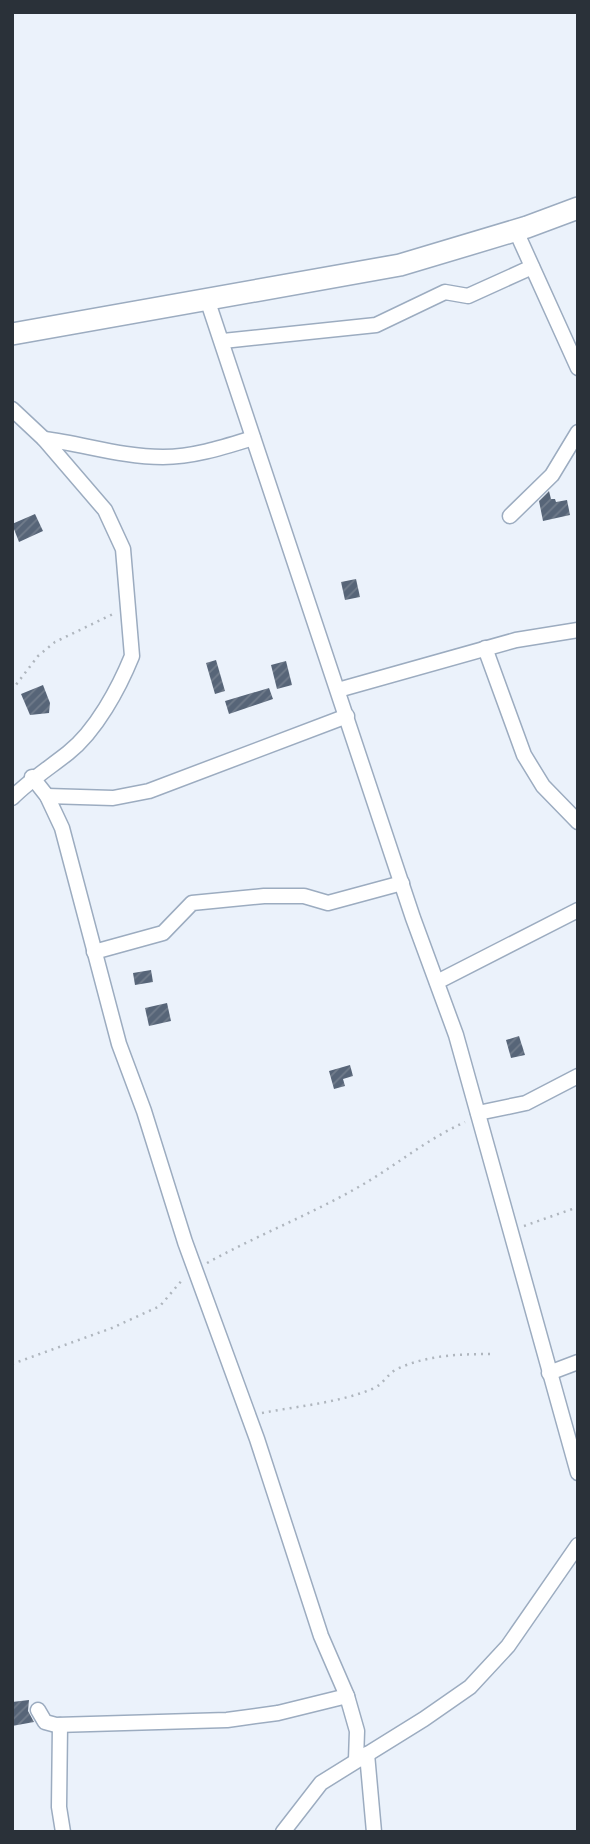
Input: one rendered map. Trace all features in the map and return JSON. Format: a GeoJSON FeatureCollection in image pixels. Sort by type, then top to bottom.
{"type":"FeatureCollection","features":[{"type":"Feature","properties":{"kind":"street"},"geometry":{"type":"LineString","coordinates":[[12,334],[400,265],[578,208]]}},
{"type":"Feature","properties":{"kind":"street"},"geometry":{"type":"LineString","coordinates":[[516,230],[578,369]]}},
{"type":"Feature","properties":{"kind":"street"},"geometry":{"type":"LineString","coordinates":[[223,341],[376,325],[445,292],[468,296],[533,267]]}},
{"type":"Feature","properties":{"kind":"street"},"geometry":{"type":"LineString","coordinates":[[207,299],[402,883],[456,1035],[578,1473]]}},
{"type":"Feature","properties":{"kind":"street"},"geometry":{"type":"LineString","coordinates":[[12,409],[44,439],[105,510],[123,549],[132,656],[126,671],[87,733],[70,752],[33,777],[12,798]]}},
{"type":"Feature","properties":{"kind":"street"},"geometry":{"type":"LineString","coordinates":[[510,516],[552,475],[578,432]]}},
{"type":"Feature","properties":{"kind":"street"},"geometry":{"type":"LineString","coordinates":[[44,439],[81,444],[108,452],[166,457],[208,452],[254,438]]}},
{"type":"Feature","properties":{"kind":"street"},"geometry":{"type":"LineString","coordinates":[[338,690],[516,639],[578,630]]}},
{"type":"Feature","properties":{"kind":"street"},"geometry":{"type":"LineString","coordinates":[[485,648],[524,755],[543,786],[578,822]]}},
{"type":"Feature","properties":{"kind":"street"},"geometry":{"type":"LineString","coordinates":[[47,796],[113,798],[149,791],[347,716]]}},
{"type":"Feature","properties":{"kind":"street"},"geometry":{"type":"LineString","coordinates":[[33,777],[47,796],[62,828],[77,876],[119,1044],[144,1111],[194,1267],[249,1415],[321,1636],[347,1696],[357,1731],[374,1832]]}},
{"type":"Feature","properties":{"kind":"street"},"geometry":{"type":"LineString","coordinates":[[94,952],[163,933],[192,903],[264,896],[304,896],[331,902],[402,883]]}},
{"type":"Feature","properties":{"kind":"street"},"geometry":{"type":"LineString","coordinates":[[437,982],[578,910]]}},
{"type":"Feature","properties":{"kind":"street"},"geometry":{"type":"LineString","coordinates":[[478,1114],[526,1103],[578,1076]]}},
{"type":"Feature","properties":{"kind":"street"},"geometry":{"type":"LineString","coordinates":[[549,1373],[578,1362]]}},
{"type":"Feature","properties":{"kind":"street"},"geometry":{"type":"LineString","coordinates":[[283,1832],[320,1783],[470,1687],[508,1646],[578,1545]]}},
{"type":"Feature","properties":{"kind":"street"},"geometry":{"type":"LineString","coordinates":[[38,1710],[45,1722],[60,1725],[226,1720],[278,1713],[347,1696]]}},
{"type":"Feature","properties":{"kind":"street"},"geometry":{"type":"LineString","coordinates":[[60,1725],[59,1807],[64,1832]]}},
{"type":"Feature","properties":{"kind":"path"},"geometry":{"type":"LineString","coordinates":[[12,690],[38,656],[55,642],[129,607]]}},
{"type":"Feature","properties":{"kind":"path"},"geometry":{"type":"LineString","coordinates":[[12,1364],[112,1328],[160,1306],[194,1267],[269,1229],[331,1202],[478,1114]]}},
{"type":"Feature","properties":{"kind":"path"},"geometry":{"type":"LineString","coordinates":[[511,1230],[578,1207]]}},
{"type":"Feature","properties":{"kind":"path"},"geometry":{"type":"LineString","coordinates":[[249,1415],[329,1401],[374,1388],[394,1371],[415,1362],[451,1355],[492,1354]]}},
{"type":"Feature","properties":{"kind":"building"},"geometry":{"type":"Polygon","coordinates":[[[549,491],[551,499],[556,502],[567,500],[570,515],[543,521],[539,501],[549,491]]]}},
{"type":"Feature","properties":{"kind":"building"},"geometry":{"type":"Polygon","coordinates":[[[35,514],[43,531],[19,542],[12,524],[35,514]]]}},
{"type":"Feature","properties":{"kind":"building"},"geometry":{"type":"Polygon","coordinates":[[[356,579],[360,597],[345,600],[341,582],[356,579]]]}},
{"type":"Feature","properties":{"kind":"building"},"geometry":{"type":"Polygon","coordinates":[[[216,660],[225,691],[215,694],[206,663],[216,660]]]}},
{"type":"Feature","properties":{"kind":"building"},"geometry":{"type":"Polygon","coordinates":[[[286,661],[292,685],[277,689],[271,665],[286,661]]]}},
{"type":"Feature","properties":{"kind":"building"},"geometry":{"type":"Polygon","coordinates":[[[43,685],[50,703],[49,713],[30,715],[21,694],[43,685]]]}},
{"type":"Feature","properties":{"kind":"building"},"geometry":{"type":"Polygon","coordinates":[[[269,688],[273,699],[229,714],[225,701],[269,688]]]}},
{"type":"Feature","properties":{"kind":"building"},"geometry":{"type":"Polygon","coordinates":[[[151,970],[153,982],[135,985],[133,973],[151,970]]]}},
{"type":"Feature","properties":{"kind":"building"},"geometry":{"type":"Polygon","coordinates":[[[167,1003],[171,1021],[149,1026],[145,1008],[167,1003]]]}},
{"type":"Feature","properties":{"kind":"building"},"geometry":{"type":"Polygon","coordinates":[[[519,1036],[525,1055],[511,1058],[506,1040],[519,1036]]]}},
{"type":"Feature","properties":{"kind":"building"},"geometry":{"type":"Polygon","coordinates":[[[350,1065],[353,1076],[343,1079],[345,1086],[334,1089],[329,1071],[350,1065]]]}},
{"type":"Feature","properties":{"kind":"building"},"geometry":{"type":"Polygon","coordinates":[[[29,1700],[28,1711],[34,1722],[12,1726],[12,1702],[29,1700]]]}}]}
